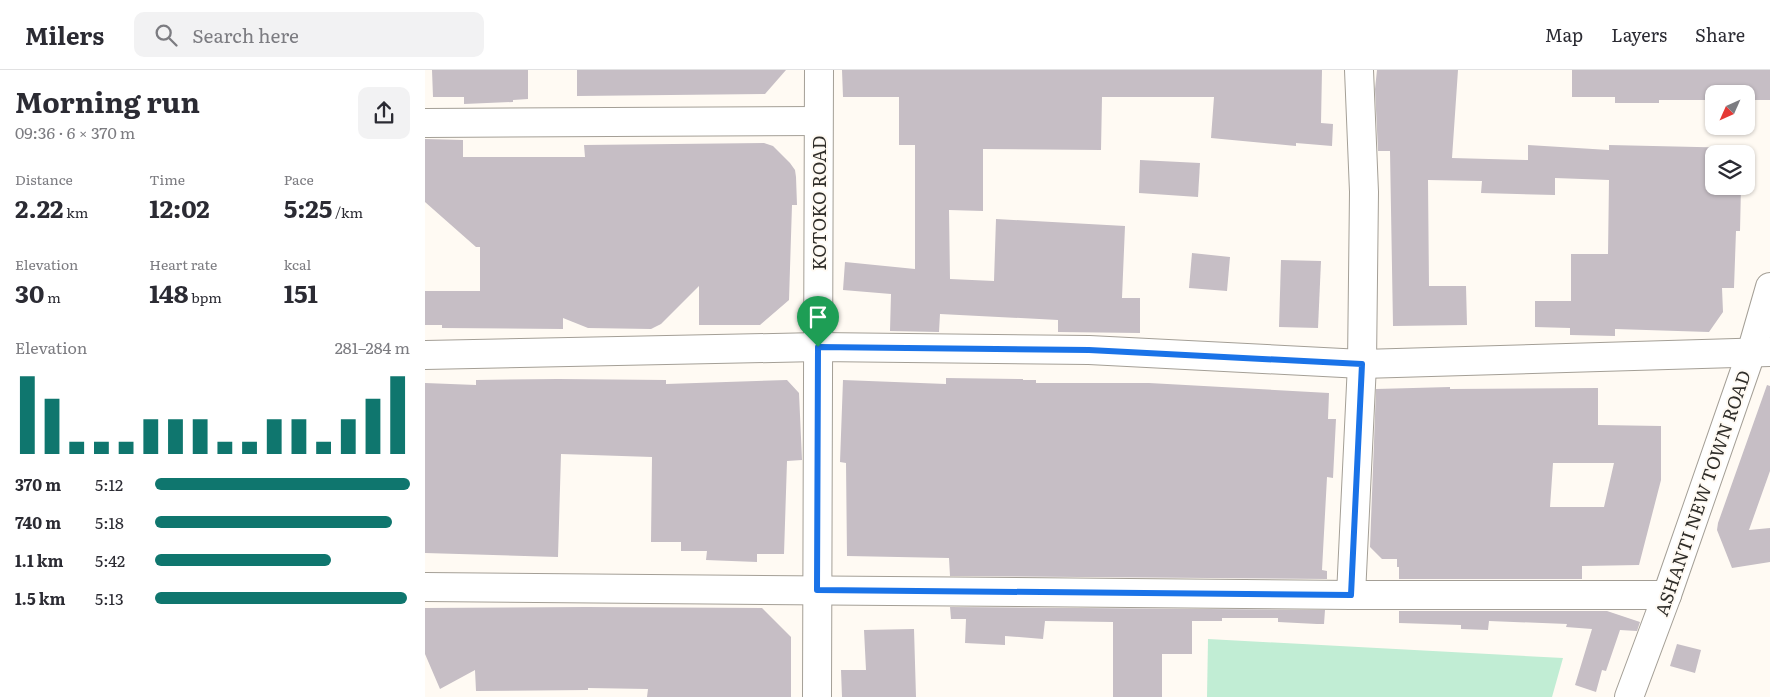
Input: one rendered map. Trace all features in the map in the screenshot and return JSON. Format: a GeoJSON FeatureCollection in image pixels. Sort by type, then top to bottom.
{"type":"FeatureCollection","features":[{"type":"Feature","properties":{"kind":"street","name":"KOTOKO ROAD"},"geometry":{"type":"LineString","coordinates":[[817,697],[819,70]]}},
{"type":"Feature","properties":{"kind":"street"},"geometry":{"type":"LineString","coordinates":[[1351,595],[1362,364],[1364,192],[1359,70]]}},
{"type":"Feature","properties":{"kind":"street"},"geometry":{"type":"LineString","coordinates":[[425,123],[818,122]]}},
{"type":"Feature","properties":{"kind":"street","name":"ASHANTI NEW TOWN ROAD"},"geometry":{"type":"LineString","coordinates":[[1629,697],[1761,353],[1770,287]]}},
{"type":"Feature","properties":{"kind":"street"},"geometry":{"type":"LineString","coordinates":[[425,355],[818,347],[1089,350],[1362,364],[1761,353]]}},
{"type":"Feature","properties":{"kind":"street"},"geometry":{"type":"LineString","coordinates":[[425,587],[1351,595],[1667,595]]}},
{"type":"Feature","properties":{"kind":"green space"},"geometry":{"type":"Polygon","coordinates":[[[1208,639],[1563,658],[1552,697],[1207,697],[1208,639]]]}},
{"type":"Feature","properties":{"kind":"building"},"geometry":{"type":"Polygon","coordinates":[[[432,70],[528,70],[528,99],[513,100],[513,102],[464,104],[464,97],[433,97],[432,70]]]}},
{"type":"Feature","properties":{"kind":"building"},"geometry":{"type":"Polygon","coordinates":[[[577,70],[786,70],[765,94],[577,96],[577,70]]]}},
{"type":"Feature","properties":{"kind":"building"},"geometry":{"type":"Polygon","coordinates":[[[842,70],[1322,70],[1321,123],[1333,124],[1332,146],[1296,143],[1296,146],[1211,138],[1214,97],[1102,97],[1101,150],[983,149],[983,211],[949,210],[950,279],[994,281],[996,219],[1125,226],[1122,298],[1140,298],[1140,333],[1058,332],[1058,320],[940,314],[939,332],[890,331],[891,294],[843,290],[845,262],[915,269],[915,145],[899,145],[899,97],[843,97],[842,70]]]}},
{"type":"Feature","properties":{"kind":"building"},"geometry":{"type":"Polygon","coordinates":[[[1377,70],[1458,70],[1452,158],[1528,160],[1528,145],[1609,150],[1609,145],[1705,147],[1705,195],[1741,195],[1740,231],[1736,231],[1734,288],[1722,288],[1723,312],[1709,332],[1615,329],[1615,336],[1570,335],[1570,328],[1535,327],[1535,301],[1571,301],[1571,254],[1608,254],[1609,180],[1555,178],[1555,195],[1481,193],[1482,181],[1428,180],[1429,286],[1466,286],[1467,325],[1393,326],[1390,151],[1378,151],[1375,89],[1377,70]]]}},
{"type":"Feature","properties":{"kind":"building"},"geometry":{"type":"Polygon","coordinates":[[[1572,70],[1770,70],[1770,100],[1755,100],[1755,85],[1705,85],[1705,100],[1659,100],[1659,103],[1615,103],[1615,97],[1572,97],[1572,70]]]}},
{"type":"Feature","properties":{"kind":"building"},"geometry":{"type":"Polygon","coordinates":[[[425,139],[463,140],[463,157],[585,157],[584,145],[764,143],[773,146],[790,163],[795,170],[796,177],[797,205],[792,205],[789,300],[760,325],[699,325],[699,286],[661,324],[651,329],[588,328],[563,318],[563,329],[442,328],[442,325],[425,325],[425,291],[480,291],[480,247],[476,247],[425,202],[425,139]]]}},
{"type":"Feature","properties":{"kind":"building"},"geometry":{"type":"Polygon","coordinates":[[[1140,160],[1200,163],[1198,197],[1139,193],[1140,160]]]}},
{"type":"Feature","properties":{"kind":"building"},"geometry":{"type":"Polygon","coordinates":[[[1192,253],[1230,257],[1227,291],[1189,288],[1192,253]]]}},
{"type":"Feature","properties":{"kind":"building"},"geometry":{"type":"Polygon","coordinates":[[[1281,260],[1321,261],[1318,328],[1279,327],[1281,260]]]}},
{"type":"Feature","properties":{"kind":"building"},"geometry":{"type":"Polygon","coordinates":[[[946,378],[1023,379],[1036,380],[1036,383],[1149,383],[1329,393],[1328,419],[1336,419],[1333,478],[1327,477],[1322,570],[1327,571],[1327,579],[950,576],[949,558],[847,556],[846,463],[840,462],[843,380],[946,384],[946,378]]]}},
{"type":"Feature","properties":{"kind":"building"},"geometry":{"type":"Polygon","coordinates":[[[476,380],[666,380],[666,384],[787,380],[799,393],[802,460],[787,461],[784,554],[757,554],[757,562],[706,560],[707,551],[681,551],[681,542],[651,542],[652,457],[561,454],[558,557],[425,553],[425,383],[476,385],[476,380]]]}},
{"type":"Feature","properties":{"kind":"building"},"geometry":{"type":"Polygon","coordinates":[[[1767,385],[1770,386],[1770,471],[1749,530],[1770,528],[1770,562],[1732,568],[1717,530],[1718,523],[1767,385]]]}},
{"type":"Feature","properties":{"kind":"building"},"geometry":{"type":"Polygon","coordinates":[[[1450,387],[1450,389],[1598,388],[1598,425],[1661,426],[1661,480],[1639,565],[1582,566],[1582,579],[1399,579],[1397,559],[1382,559],[1370,547],[1376,389],[1450,387]],[[1553,463],[1550,507],[1604,507],[1614,463],[1553,463]]]}},
{"type":"Feature","properties":{"kind":"building"},"geometry":{"type":"Polygon","coordinates":[[[950,607],[1325,610],[1324,624],[1278,622],[1278,618],[1222,618],[1222,621],[1192,621],[1192,654],[1162,654],[1162,697],[1113,697],[1113,622],[1045,621],[1043,639],[1005,636],[1005,645],[965,643],[966,619],[951,619],[950,607]]]}},
{"type":"Feature","properties":{"kind":"building"},"geometry":{"type":"Polygon","coordinates":[[[425,608],[762,608],[791,637],[791,697],[647,697],[648,689],[588,688],[588,690],[476,691],[475,670],[440,689],[425,654],[425,608]]]}},
{"type":"Feature","properties":{"kind":"building"},"geometry":{"type":"Polygon","coordinates":[[[1399,611],[1607,611],[1640,622],[1637,631],[1620,630],[1606,671],[1602,670],[1596,692],[1575,685],[1592,629],[1566,627],[1567,624],[1489,621],[1488,630],[1461,629],[1461,625],[1399,623],[1399,611]]]}},
{"type":"Feature","properties":{"kind":"building"},"geometry":{"type":"Polygon","coordinates":[[[914,629],[916,697],[842,697],[841,670],[866,670],[864,630],[914,629]]]}},
{"type":"Feature","properties":{"kind":"building"},"geometry":{"type":"Polygon","coordinates":[[[1677,644],[1701,650],[1695,673],[1670,666],[1677,644]]]}},
{"type":"Feature","properties":{"kind":"route"},"geometry":{"type":"LineString","coordinates":[[818,347],[1089,350],[1362,364],[1351,595],[817,590],[818,347]]}}]}
